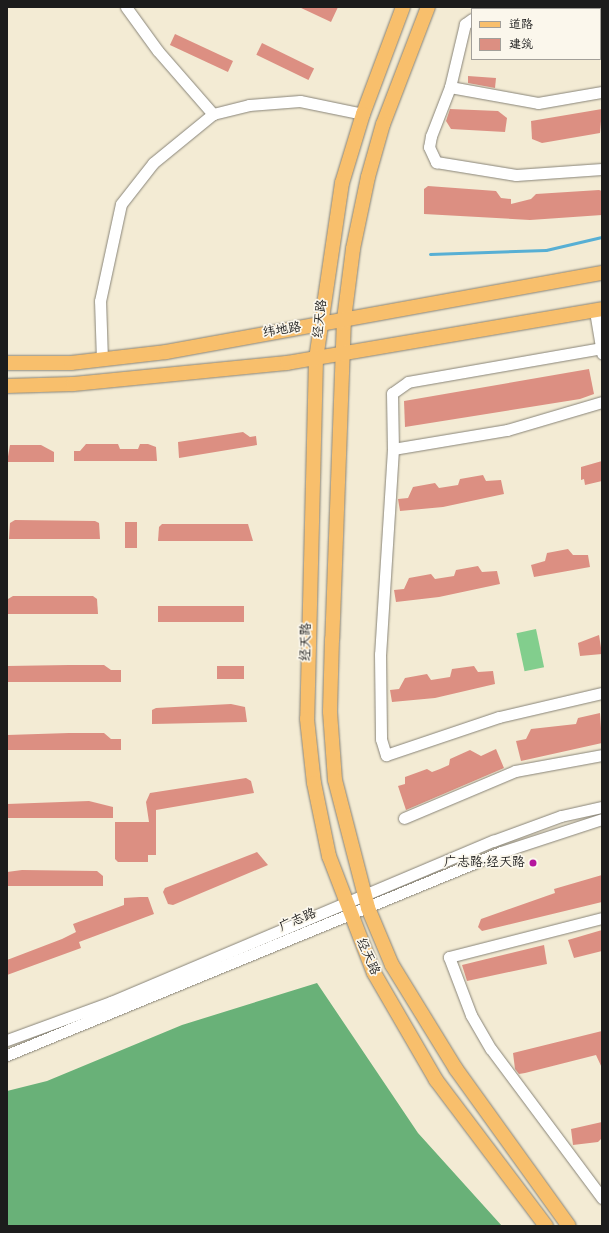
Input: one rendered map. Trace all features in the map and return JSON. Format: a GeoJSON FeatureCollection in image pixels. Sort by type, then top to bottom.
{"type":"FeatureCollection","features":[{"type":"Feature","properties":{"kind":"main road","name":"经天路"},"geometry":{"type":"LineString","coordinates":[[403,7],[363,114],[342,183],[320,325],[316,359],[307,719],[329,856],[344,902],[374,973],[436,1080],[546,1226]]}},
{"type":"Feature","properties":{"kind":"main road","name":"经天路"},"geometry":{"type":"LineString","coordinates":[[428,7],[383,124],[368,177],[353,249],[344,319],[341,356],[330,712],[335,780],[368,908],[392,965],[426,1021],[569,1226]]}},
{"type":"Feature","properties":{"kind":"main road","name":"纬地路"},"geometry":{"type":"LineString","coordinates":[[7,363],[102,360],[166,352],[602,273]]}},
{"type":"Feature","properties":{"kind":"main road"},"geometry":{"type":"LineString","coordinates":[[7,386],[170,376],[341,356],[598,310]]}},
{"type":"Feature","properties":{"kind":"street"},"geometry":{"type":"LineString","coordinates":[[126,7],[158,51],[213,114]]}},
{"type":"Feature","properties":{"kind":"street"},"geometry":{"type":"LineString","coordinates":[[471,20],[464,24],[450,87],[429,142],[431,153],[440,165],[516,175],[602,169]]}},
{"type":"Feature","properties":{"kind":"street"},"geometry":{"type":"LineString","coordinates":[[450,87],[538,103],[602,92]]}},
{"type":"Feature","properties":{"kind":"street"},"geometry":{"type":"LineString","coordinates":[[102,360],[100,301],[121,204],[152,163],[213,114],[249,105],[300,101],[363,114]]}},
{"type":"Feature","properties":{"kind":"street"},"geometry":{"type":"LineString","coordinates":[[598,310],[602,350],[408,382],[392,393],[392,449],[380,654],[381,739],[386,755],[499,717],[602,693]]}},
{"type":"Feature","properties":{"kind":"street"},"geometry":{"type":"LineString","coordinates":[[392,449],[506,430],[602,402]]}},
{"type":"Feature","properties":{"kind":"street"},"geometry":{"type":"LineString","coordinates":[[404,818],[515,771],[602,755]]}},
{"type":"Feature","properties":{"kind":"street","name":"广志路"},"geometry":{"type":"LineString","coordinates":[[7,1040],[111,1002],[364,892],[493,841],[561,816],[602,807]]}},
{"type":"Feature","properties":{"kind":"street","name":"广志路"},"geometry":{"type":"LineString","coordinates":[[7,1055],[368,908],[501,852],[602,819]]}},
{"type":"Feature","properties":{"kind":"street"},"geometry":{"type":"LineString","coordinates":[[602,918],[449,957],[471,1015],[491,1049],[602,1198]]}},
{"type":"Feature","properties":{"kind":"green space"},"geometry":{"type":"Polygon","coordinates":[[[536,629],[544,667],[525,671],[516,633],[536,629]]]}},
{"type":"Feature","properties":{"kind":"green space"},"geometry":{"type":"Polygon","coordinates":[[[317,983],[418,1133],[502,1226],[7,1226],[7,1091],[47,1081],[182,1025],[317,983]]]}},
{"type":"Feature","properties":{"kind":"building"},"geometry":{"type":"Polygon","coordinates":[[[299,7],[338,7],[331,22],[299,7]]]}},
{"type":"Feature","properties":{"kind":"building"},"geometry":{"type":"Polygon","coordinates":[[[175,34],[233,61],[228,72],[170,45],[175,34]]]}},
{"type":"Feature","properties":{"kind":"building"},"geometry":{"type":"Polygon","coordinates":[[[262,43],[314,68],[308,80],[256,55],[262,43]]]}},
{"type":"Feature","properties":{"kind":"building"},"geometry":{"type":"Polygon","coordinates":[[[468,76],[496,78],[495,88],[468,83],[468,76]]]}},
{"type":"Feature","properties":{"kind":"building"},"geometry":{"type":"Polygon","coordinates":[[[450,109],[498,111],[507,118],[505,132],[451,129],[446,121],[450,109]]]}},
{"type":"Feature","properties":{"kind":"building"},"geometry":{"type":"Polygon","coordinates":[[[602,109],[600,133],[542,143],[532,139],[531,121],[602,109]]]}},
{"type":"Feature","properties":{"kind":"building"},"geometry":{"type":"Polygon","coordinates":[[[428,186],[496,191],[501,198],[511,199],[511,204],[531,199],[536,194],[599,190],[602,191],[602,215],[530,220],[424,214],[424,189],[428,186]]]}},
{"type":"Feature","properties":{"kind":"building"},"geometry":{"type":"Polygon","coordinates":[[[589,369],[594,394],[580,399],[405,427],[404,401],[589,369]]]}},
{"type":"Feature","properties":{"kind":"building"},"geometry":{"type":"Polygon","coordinates":[[[243,432],[250,437],[256,436],[257,445],[179,458],[178,442],[243,432]]]}},
{"type":"Feature","properties":{"kind":"building"},"geometry":{"type":"Polygon","coordinates":[[[86,444],[118,444],[120,449],[138,449],[140,444],[148,444],[156,447],[157,461],[74,461],[74,451],[80,451],[86,444]]]}},
{"type":"Feature","properties":{"kind":"building"},"geometry":{"type":"Polygon","coordinates":[[[10,445],[41,445],[54,452],[54,462],[7,462],[10,445]]]}},
{"type":"Feature","properties":{"kind":"building"},"geometry":{"type":"Polygon","coordinates":[[[602,461],[602,481],[585,485],[584,479],[581,480],[581,467],[602,461]]]}},
{"type":"Feature","properties":{"kind":"building"},"geometry":{"type":"Polygon","coordinates":[[[483,475],[486,481],[501,480],[504,494],[443,507],[400,511],[398,499],[408,498],[413,487],[435,483],[439,488],[458,485],[460,479],[483,475]]]}},
{"type":"Feature","properties":{"kind":"building"},"geometry":{"type":"Polygon","coordinates":[[[15,520],[95,521],[99,523],[100,539],[9,539],[10,523],[15,520]]]}},
{"type":"Feature","properties":{"kind":"building"},"geometry":{"type":"Polygon","coordinates":[[[125,522],[137,522],[137,548],[125,548],[125,522]]]}},
{"type":"Feature","properties":{"kind":"building"},"geometry":{"type":"Polygon","coordinates":[[[162,524],[248,524],[253,541],[158,541],[159,527],[162,524]]]}},
{"type":"Feature","properties":{"kind":"building"},"geometry":{"type":"Polygon","coordinates":[[[568,549],[573,555],[588,555],[590,567],[534,577],[531,565],[545,561],[547,553],[568,549]]]}},
{"type":"Feature","properties":{"kind":"building"},"geometry":{"type":"Polygon","coordinates":[[[478,566],[482,572],[497,571],[500,584],[439,597],[396,602],[394,590],[404,589],[409,578],[431,574],[435,579],[454,576],[456,570],[478,566]]]}},
{"type":"Feature","properties":{"kind":"building"},"geometry":{"type":"Polygon","coordinates":[[[13,596],[93,596],[97,599],[98,614],[7,614],[8,599],[13,596]]]}},
{"type":"Feature","properties":{"kind":"building"},"geometry":{"type":"Polygon","coordinates":[[[158,606],[244,606],[244,622],[158,622],[158,606]]]}},
{"type":"Feature","properties":{"kind":"building"},"geometry":{"type":"Polygon","coordinates":[[[599,635],[602,654],[580,656],[578,643],[599,635]]]}},
{"type":"Feature","properties":{"kind":"building"},"geometry":{"type":"Polygon","coordinates":[[[104,665],[111,670],[121,670],[121,682],[7,682],[7,666],[104,665]]]}},
{"type":"Feature","properties":{"kind":"building"},"geometry":{"type":"Polygon","coordinates":[[[217,666],[244,666],[244,679],[217,679],[217,666]]]}},
{"type":"Feature","properties":{"kind":"building"},"geometry":{"type":"Polygon","coordinates":[[[474,666],[478,672],[493,671],[495,684],[435,698],[392,702],[390,690],[399,689],[405,678],[427,674],[431,680],[450,677],[452,669],[474,666]]]}},
{"type":"Feature","properties":{"kind":"building"},"geometry":{"type":"Polygon","coordinates":[[[231,704],[245,707],[247,722],[152,724],[152,710],[156,708],[231,704]]]}},
{"type":"Feature","properties":{"kind":"building"},"geometry":{"type":"Polygon","coordinates":[[[600,713],[602,743],[521,761],[516,741],[526,739],[531,729],[576,724],[578,718],[600,713]]]}},
{"type":"Feature","properties":{"kind":"building"},"geometry":{"type":"Polygon","coordinates":[[[104,733],[111,739],[121,739],[121,750],[7,750],[7,735],[104,733]]]}},
{"type":"Feature","properties":{"kind":"building"},"geometry":{"type":"Polygon","coordinates":[[[496,749],[504,768],[406,810],[398,786],[405,784],[405,777],[427,769],[432,772],[440,769],[449,765],[450,759],[470,750],[481,756],[496,749]]]}},
{"type":"Feature","properties":{"kind":"building"},"geometry":{"type":"Polygon","coordinates":[[[246,778],[251,781],[254,793],[156,810],[156,855],[148,855],[148,862],[118,862],[115,859],[115,822],[149,822],[146,802],[150,793],[246,778]]]}},
{"type":"Feature","properties":{"kind":"building"},"geometry":{"type":"Polygon","coordinates":[[[89,801],[113,807],[113,818],[7,818],[7,804],[89,801]]]}},
{"type":"Feature","properties":{"kind":"building"},"geometry":{"type":"Polygon","coordinates":[[[257,852],[268,865],[173,905],[168,904],[163,892],[165,888],[257,852]]]}},
{"type":"Feature","properties":{"kind":"building"},"geometry":{"type":"Polygon","coordinates":[[[22,870],[97,871],[103,876],[103,886],[7,886],[7,872],[22,870]]]}},
{"type":"Feature","properties":{"kind":"building"},"geometry":{"type":"Polygon","coordinates":[[[602,875],[602,902],[482,931],[478,927],[481,919],[555,893],[554,889],[602,875]]]}},
{"type":"Feature","properties":{"kind":"building"},"geometry":{"type":"Polygon","coordinates":[[[148,897],[154,914],[79,942],[81,948],[7,975],[7,960],[62,939],[76,932],[73,924],[124,905],[124,898],[148,897]]]}},
{"type":"Feature","properties":{"kind":"building"},"geometry":{"type":"Polygon","coordinates":[[[602,930],[602,951],[574,958],[568,940],[602,930]]]}},
{"type":"Feature","properties":{"kind":"building"},"geometry":{"type":"Polygon","coordinates":[[[544,945],[547,964],[467,981],[462,965],[544,945]]]}},
{"type":"Feature","properties":{"kind":"building"},"geometry":{"type":"Polygon","coordinates":[[[602,1031],[602,1068],[596,1055],[525,1073],[519,1074],[515,1069],[513,1053],[602,1031]]]}},
{"type":"Feature","properties":{"kind":"building"},"geometry":{"type":"Polygon","coordinates":[[[602,1122],[602,1138],[598,1142],[573,1145],[571,1129],[602,1122]]]}},
{"type":"Feature","properties":{"kind":"waterway"},"geometry":{"type":"LineString","coordinates":[[430,254],[546,250],[602,237]]}},
{"type":"Feature","properties":{"kind":"place","name":"广志路·经天路"},"geometry":{"type":"Point","coordinates":[533,863]}}]}
